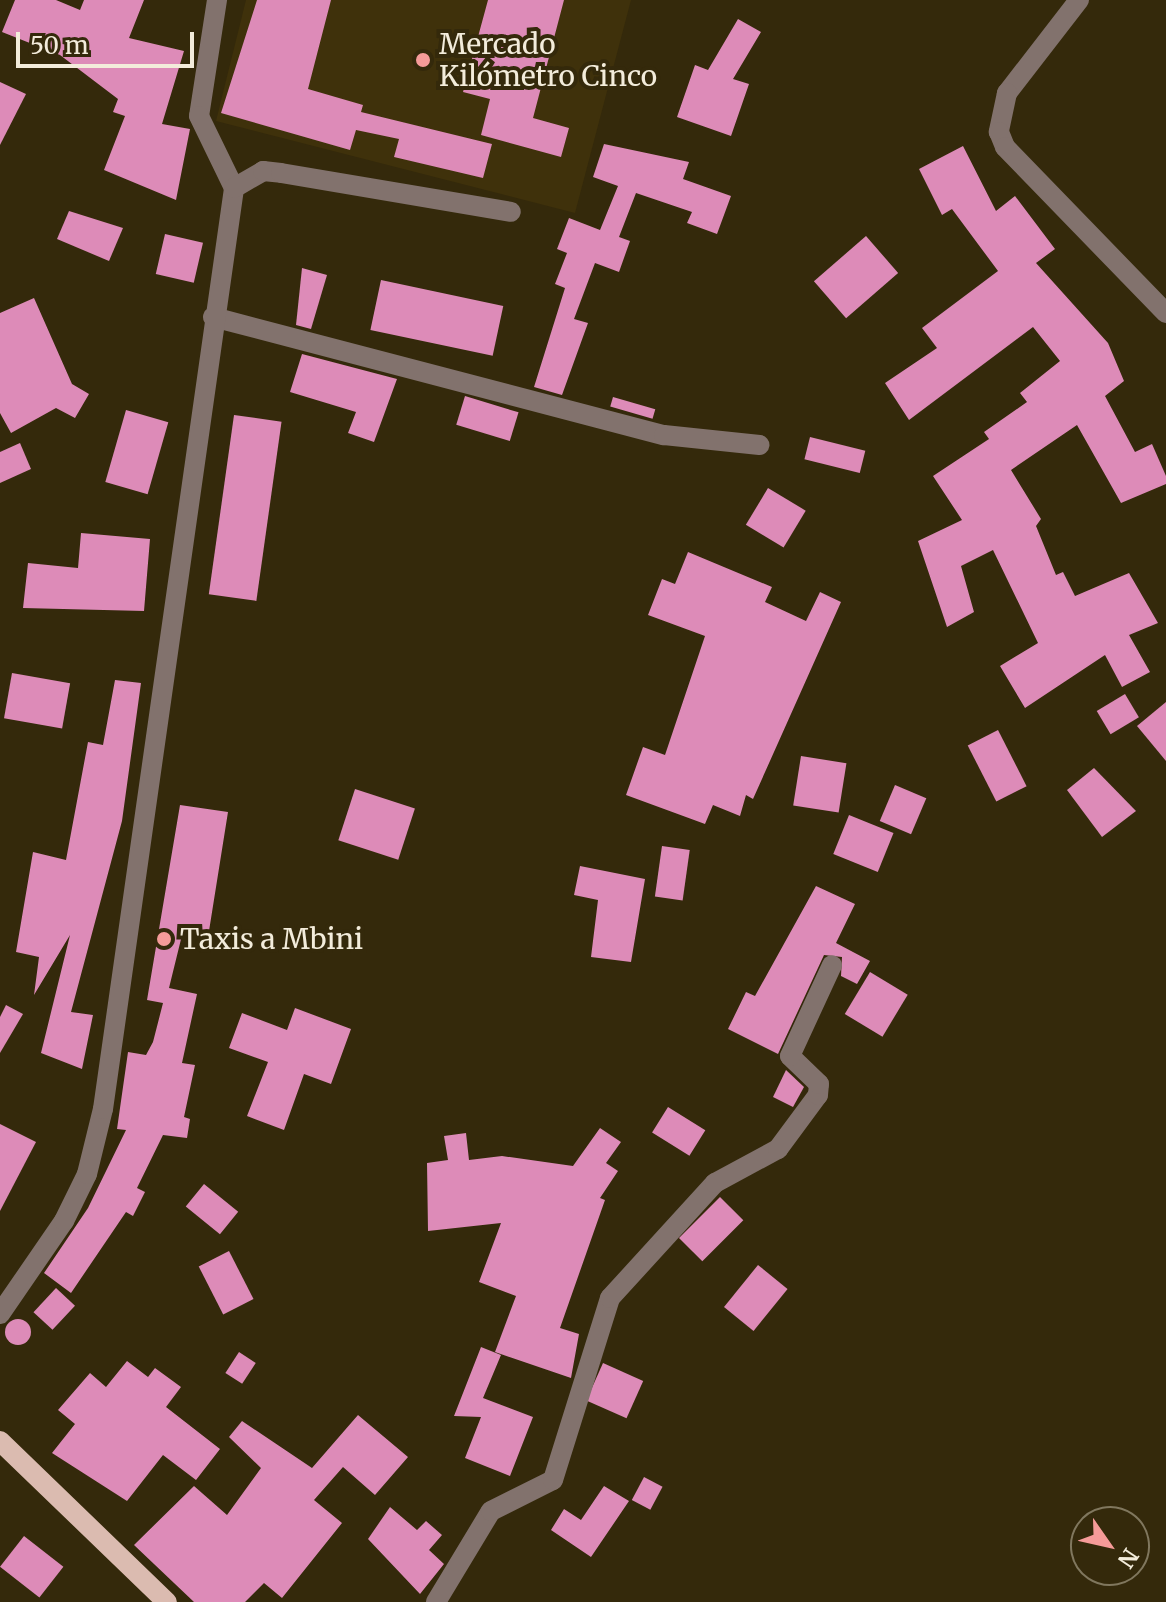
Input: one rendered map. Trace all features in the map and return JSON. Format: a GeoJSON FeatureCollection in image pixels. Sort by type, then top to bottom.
{"type":"FeatureCollection","features":[{"type":"Feature","properties":{"kind":"main road"},"geometry":{"type":"LineString","coordinates":[[0,1441],[161,1600]]}},
{"type":"Feature","properties":{"kind":"street"},"geometry":{"type":"LineString","coordinates":[[0,1314],[64,1221],[87,1174],[103,1109],[213,317],[234,188],[199,116],[217,0]]}},
{"type":"Feature","properties":{"kind":"street"},"geometry":{"type":"LineString","coordinates":[[1079,0],[1007,93],[999,132],[1005,147],[1166,313]]}},
{"type":"Feature","properties":{"kind":"street"},"geometry":{"type":"LineString","coordinates":[[234,188],[272,172],[511,212]]}},
{"type":"Feature","properties":{"kind":"street"},"geometry":{"type":"LineString","coordinates":[[213,317],[664,435],[759,445]]}},
{"type":"Feature","properties":{"kind":"street"},"geometry":{"type":"LineString","coordinates":[[436,1602],[491,1511],[553,1480],[610,1298],[715,1183],[778,1149],[818,1095],[819,1084],[790,1056],[832,965]]}},
{"type":"Feature","properties":{"kind":"shaded area","name":"Mercado Kilómetro Cinco"},"geometry":{"type":"Polygon","coordinates":[[[246,0],[631,0],[575,213],[216,121],[246,0]]]}},
{"type":"Feature","properties":{"kind":"building"},"geometry":{"type":"Polygon","coordinates":[[[15,0],[56,0],[80,10],[84,0],[144,0],[129,38],[184,51],[162,124],[190,129],[176,200],[104,170],[125,116],[113,112],[118,99],[60,55],[2,32],[15,0]]]}},
{"type":"Feature","properties":{"kind":"building"},"geometry":{"type":"Polygon","coordinates":[[[257,0],[331,0],[308,89],[363,105],[361,112],[492,144],[483,178],[394,157],[399,139],[356,130],[350,150],[221,113],[257,0]]]}},
{"type":"Feature","properties":{"kind":"building"},"geometry":{"type":"Polygon","coordinates":[[[488,0],[564,0],[533,118],[569,128],[561,157],[481,135],[490,99],[463,92],[488,0]]]}},
{"type":"Feature","properties":{"kind":"building"},"geometry":{"type":"Polygon","coordinates":[[[738,19],[761,32],[733,79],[749,84],[731,136],[677,117],[695,65],[708,70],[738,19]]]}},
{"type":"Feature","properties":{"kind":"building"},"geometry":{"type":"Polygon","coordinates":[[[0,82],[26,94],[0,145],[0,82]]]}},
{"type":"Feature","properties":{"kind":"building"},"geometry":{"type":"Polygon","coordinates":[[[604,144],[689,162],[683,179],[731,196],[717,234],[687,223],[692,212],[636,193],[619,237],[630,241],[619,272],[595,263],[574,319],[588,323],[562,395],[534,387],[565,288],[555,284],[567,253],[557,249],[569,218],[600,230],[618,186],[593,177],[604,144]]]}},
{"type":"Feature","properties":{"kind":"building"},"geometry":{"type":"Polygon","coordinates":[[[963,146],[996,211],[1015,196],[1055,249],[1036,263],[1108,343],[1124,381],[1105,396],[1135,452],[1152,444],[1166,476],[1166,484],[1121,503],[1077,425],[1011,470],[1041,519],[1036,526],[1056,575],[1063,572],[1075,596],[1129,573],[1158,623],[1129,635],[1150,672],[1122,687],[1105,655],[1025,708],[1000,666],[1038,643],[993,550],[961,566],[974,612],[947,627],[918,541],[962,520],[933,476],[989,439],[984,432],[1027,402],[1020,393],[1060,361],[1033,327],[909,420],[885,383],[937,348],[922,328],[998,271],[952,209],[942,215],[919,169],[963,146]]]}},
{"type":"Feature","properties":{"kind":"building"},"geometry":{"type":"Polygon","coordinates":[[[69,211],[123,228],[109,261],[57,239],[69,211]]]}},
{"type":"Feature","properties":{"kind":"building"},"geometry":{"type":"Polygon","coordinates":[[[165,234],[203,243],[194,283],[156,274],[165,234]]]}},
{"type":"Feature","properties":{"kind":"building"},"geometry":{"type":"Polygon","coordinates":[[[866,236],[898,273],[846,318],[814,281],[866,236]]]}},
{"type":"Feature","properties":{"kind":"building"},"geometry":{"type":"Polygon","coordinates":[[[302,268],[327,275],[311,329],[296,325],[302,268]]]}},
{"type":"Feature","properties":{"kind":"building"},"geometry":{"type":"Polygon","coordinates":[[[381,280],[503,306],[493,356],[370,330],[381,280]]]}},
{"type":"Feature","properties":{"kind":"building"},"geometry":{"type":"Polygon","coordinates":[[[34,298],[72,384],[89,394],[75,418],[56,408],[11,433],[0,413],[0,313],[34,298]]]}},
{"type":"Feature","properties":{"kind":"building"},"geometry":{"type":"Polygon","coordinates":[[[302,354],[397,379],[374,442],[348,433],[356,412],[290,392],[302,354]]]}},
{"type":"Feature","properties":{"kind":"building"},"geometry":{"type":"Polygon","coordinates":[[[465,396],[519,412],[510,441],[456,425],[465,396]]]}},
{"type":"Feature","properties":{"kind":"building"},"geometry":{"type":"Polygon","coordinates":[[[613,397],[655,409],[653,419],[610,407],[613,397]]]}},
{"type":"Feature","properties":{"kind":"building"},"geometry":{"type":"Polygon","coordinates":[[[126,410],[168,422],[148,494],[105,482],[126,410]]]}},
{"type":"Feature","properties":{"kind":"building"},"geometry":{"type":"Polygon","coordinates":[[[234,415],[282,422],[256,601],[209,594],[234,415]]]}},
{"type":"Feature","properties":{"kind":"building"},"geometry":{"type":"Polygon","coordinates":[[[810,437],[865,451],[860,473],[804,459],[810,437]]]}},
{"type":"Feature","properties":{"kind":"building"},"geometry":{"type":"Polygon","coordinates":[[[20,443],[31,469],[0,483],[0,452],[20,443]]]}},
{"type":"Feature","properties":{"kind":"building"},"geometry":{"type":"Polygon","coordinates":[[[768,488],[806,511],[784,548],[746,525],[768,488]]]}},
{"type":"Feature","properties":{"kind":"building"},"geometry":{"type":"Polygon","coordinates":[[[81,533],[150,539],[144,611],[23,608],[28,563],[78,568],[81,533]]]}},
{"type":"Feature","properties":{"kind":"building"},"geometry":{"type":"Polygon","coordinates":[[[688,552],[772,587],[765,602],[806,621],[820,592],[841,602],[753,799],[746,795],[740,816],[713,805],[705,824],[626,795],[643,747],[665,755],[705,636],[648,615],[662,579],[675,584],[688,552]]]}},
{"type":"Feature","properties":{"kind":"building"},"geometry":{"type":"Polygon","coordinates":[[[12,673],[70,683],[62,729],[4,718],[12,673]]]}},
{"type":"Feature","properties":{"kind":"building"},"geometry":{"type":"Polygon","coordinates":[[[115,680],[141,683],[122,821],[71,1012],[93,1015],[82,1069],[41,1053],[70,935],[34,995],[39,957],[16,952],[33,852],[66,860],[88,742],[103,745],[115,680]]]}},
{"type":"Feature","properties":{"kind":"building"},"geometry":{"type":"Polygon","coordinates":[[[1125,694],[1139,717],[1111,734],[1097,711],[1125,694]]]}},
{"type":"Feature","properties":{"kind":"building"},"geometry":{"type":"Polygon","coordinates":[[[1166,702],[1166,761],[1137,726],[1166,702]]]}},
{"type":"Feature","properties":{"kind":"building"},"geometry":{"type":"Polygon","coordinates":[[[998,730],[1027,786],[996,802],[968,745],[998,730]]]}},
{"type":"Feature","properties":{"kind":"building"},"geometry":{"type":"Polygon","coordinates":[[[801,756],[846,763],[839,813],[793,805],[801,756]]]}},
{"type":"Feature","properties":{"kind":"building"},"geometry":{"type":"Polygon","coordinates":[[[1094,768],[1136,811],[1102,837],[1067,790],[1094,768]]]}},
{"type":"Feature","properties":{"kind":"building"},"geometry":{"type":"Polygon","coordinates":[[[895,785],[926,798],[911,834],[880,821],[895,785]]]}},
{"type":"Feature","properties":{"kind":"building"},"geometry":{"type":"Polygon","coordinates":[[[355,789],[415,808],[398,860],[338,840],[355,789]]]}},
{"type":"Feature","properties":{"kind":"building"},"geometry":{"type":"Polygon","coordinates":[[[180,805],[228,812],[209,931],[184,927],[169,988],[197,994],[182,1063],[195,1065],[184,1117],[190,1119],[187,1138],[163,1135],[137,1188],[145,1192],[133,1216],[126,1212],[71,1293],[44,1273],[88,1208],[126,1130],[117,1129],[128,1052],[146,1055],[153,1042],[163,1003],[147,1000],[180,805]]]}},
{"type":"Feature","properties":{"kind":"building"},"geometry":{"type":"Polygon","coordinates":[[[849,815],[894,833],[878,872],[833,854],[849,815]]]}},
{"type":"Feature","properties":{"kind":"building"},"geometry":{"type":"Polygon","coordinates":[[[662,846],[690,850],[683,900],[655,897],[662,846]]]}},
{"type":"Feature","properties":{"kind":"building"},"geometry":{"type":"Polygon","coordinates":[[[580,866],[645,879],[631,962],[591,957],[598,900],[574,895],[580,866]]]}},
{"type":"Feature","properties":{"kind":"building"},"geometry":{"type":"Polygon","coordinates":[[[816,886],[855,904],[836,943],[870,961],[857,984],[841,976],[842,957],[824,955],[778,1054],[728,1029],[746,992],[755,996],[816,886]]]}},
{"type":"Feature","properties":{"kind":"building"},"geometry":{"type":"Polygon","coordinates":[[[870,972],[908,995],[882,1037],[845,1014],[870,972]]]}},
{"type":"Feature","properties":{"kind":"building"},"geometry":{"type":"Polygon","coordinates":[[[6,1005],[23,1014],[0,1053],[0,1017],[6,1005]]]}},
{"type":"Feature","properties":{"kind":"building"},"geometry":{"type":"Polygon","coordinates":[[[295,1008],[351,1029],[331,1084],[304,1074],[284,1130],[247,1116],[268,1062],[229,1048],[242,1013],[287,1030],[295,1008]]]}},
{"type":"Feature","properties":{"kind":"building"},"geometry":{"type":"Polygon","coordinates":[[[786,1070],[804,1087],[793,1107],[773,1097],[786,1070]]]}},
{"type":"Feature","properties":{"kind":"building"},"geometry":{"type":"Polygon","coordinates":[[[668,1107],[705,1130],[689,1156],[652,1132],[668,1107]]]}},
{"type":"Feature","properties":{"kind":"building"},"geometry":{"type":"Polygon","coordinates":[[[0,1124],[36,1142],[0,1211],[0,1124]]]}},
{"type":"Feature","properties":{"kind":"building"},"geometry":{"type":"Polygon","coordinates":[[[600,1128],[621,1142],[606,1163],[618,1171],[600,1198],[605,1200],[560,1328],[579,1334],[571,1378],[495,1352],[516,1296],[479,1282],[501,1223],[428,1231],[427,1163],[448,1160],[444,1136],[466,1133],[469,1160],[502,1156],[573,1166],[600,1128]]]}},
{"type":"Feature","properties":{"kind":"building"},"geometry":{"type":"Polygon","coordinates":[[[204,1184],[238,1212],[220,1234],[186,1207],[204,1184]]]}},
{"type":"Feature","properties":{"kind":"building"},"geometry":{"type":"Polygon","coordinates":[[[720,1197],[743,1220],[702,1261],[679,1238],[720,1197]]]}},
{"type":"Feature","properties":{"kind":"building"},"geometry":{"type":"Polygon","coordinates":[[[229,1251],[254,1299],[223,1315],[199,1266],[229,1251]]]}},
{"type":"Feature","properties":{"kind":"building"},"geometry":{"type":"Polygon","coordinates":[[[758,1265],[788,1289],[754,1331],[724,1307],[758,1265]]]}},
{"type":"Feature","properties":{"kind":"building"},"geometry":{"type":"Polygon","coordinates":[[[56,1288],[75,1306],[53,1330],[33,1312],[56,1288]]]}},
{"type":"Feature","properties":{"kind":"building"},"geometry":{"type":"Polygon","coordinates":[[[18,1319],[27,1323],[31,1332],[27,1341],[18,1345],[9,1341],[5,1332],[9,1323],[18,1319]]]}},
{"type":"Feature","properties":{"kind":"building"},"geometry":{"type":"Polygon","coordinates":[[[481,1347],[501,1355],[483,1398],[533,1417],[510,1476],[465,1458],[481,1417],[454,1416],[481,1347]]]}},
{"type":"Feature","properties":{"kind":"building"},"geometry":{"type":"Polygon","coordinates":[[[239,1352],[256,1363],[242,1384],[225,1373],[239,1352]]]}},
{"type":"Feature","properties":{"kind":"building"},"geometry":{"type":"Polygon","coordinates":[[[127,1361],[148,1377],[155,1368],[181,1387],[166,1407],[220,1449],[196,1480],[163,1455],[127,1501],[52,1453],[75,1424],[58,1410],[90,1373],[106,1387],[127,1361]]]}},
{"type":"Feature","properties":{"kind":"building"},"geometry":{"type":"Polygon","coordinates":[[[603,1363],[643,1381],[627,1418],[586,1400],[603,1363]]]}},
{"type":"Feature","properties":{"kind":"building"},"geometry":{"type":"Polygon","coordinates":[[[358,1415],[408,1457],[375,1495],[343,1467],[314,1500],[342,1523],[282,1598],[264,1583],[245,1602],[194,1602],[134,1545],[194,1486],[227,1515],[261,1468],[229,1437],[242,1421],[312,1468],[358,1415]]]}},
{"type":"Feature","properties":{"kind":"building"},"geometry":{"type":"Polygon","coordinates":[[[644,1477],[663,1487],[650,1510],[632,1500],[644,1477]]]}},
{"type":"Feature","properties":{"kind":"building"},"geometry":{"type":"Polygon","coordinates":[[[604,1486],[629,1501],[591,1557],[551,1530],[564,1509],[581,1520],[604,1486]]]}},
{"type":"Feature","properties":{"kind":"building"},"geometry":{"type":"Polygon","coordinates":[[[390,1507],[417,1530],[426,1521],[442,1535],[429,1550],[444,1564],[420,1594],[368,1539],[390,1507]]]}},
{"type":"Feature","properties":{"kind":"building"},"geometry":{"type":"Polygon","coordinates":[[[24,1536],[63,1567],[39,1598],[0,1567],[24,1536]]]}},
{"type":"Feature","properties":{"kind":"place","name":"Mercado Kilómetro Cinco"},"geometry":{"type":"Point","coordinates":[423,60]}},
{"type":"Feature","properties":{"kind":"place","name":"Taxis a Mbini"},"geometry":{"type":"Point","coordinates":[164,939]}}]}
